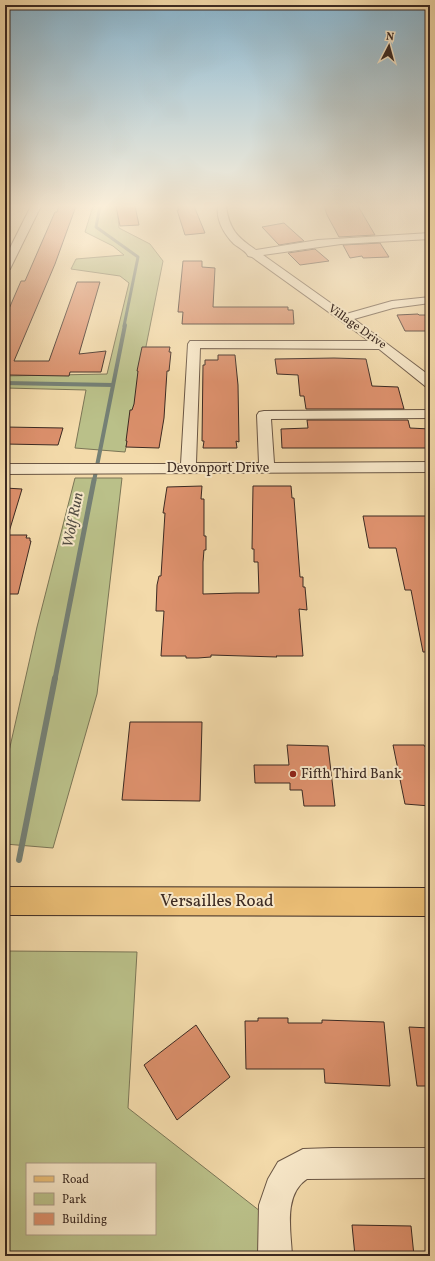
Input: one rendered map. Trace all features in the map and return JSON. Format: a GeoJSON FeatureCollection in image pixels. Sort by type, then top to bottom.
{"type":"FeatureCollection","features":[{"type":"Feature","properties":{"kind":"main road","name":"Versailles Road"},"geometry":{"type":"LineString","coordinates":[[5,901],[430,902]]}},
{"type":"Feature","properties":{"kind":"street","name":"Village Drive"},"geometry":{"type":"LineString","coordinates":[[268,265],[382,345],[430,383]]}},
{"type":"Feature","properties":{"kind":"street"},"geometry":{"type":"LineString","coordinates":[[344,318],[392,305],[430,300]]}},
{"type":"Feature","properties":{"kind":"street"},"geometry":{"type":"LineString","coordinates":[[188,468],[194,344],[382,345]]}},
{"type":"Feature","properties":{"kind":"street"},"geometry":{"type":"LineString","coordinates":[[267,468],[264,415],[430,414]]}},
{"type":"Feature","properties":{"kind":"street","name":"Devonport Drive"},"geometry":{"type":"LineString","coordinates":[[5,469],[430,468]]}},
{"type":"Feature","properties":{"kind":"street"},"geometry":{"type":"LineString","coordinates":[[275,1256],[274,1222],[279,1190],[290,1173],[304,1164],[332,1162],[430,1163]]}},
{"type":"Feature","properties":{"kind":"green space"},"geometry":{"type":"Polygon","coordinates":[[[73,265],[162,265],[125,452],[75,448],[86,390],[5,388],[5,376],[107,374],[129,283],[120,276],[71,269],[73,265]]]}},
{"type":"Feature","properties":{"kind":"green space"},"geometry":{"type":"Polygon","coordinates":[[[75,478],[122,478],[97,694],[53,848],[5,844],[5,769],[37,627],[75,478]]]}},
{"type":"Feature","properties":{"kind":"green space"},"geometry":{"type":"Polygon","coordinates":[[[5,951],[137,952],[128,1108],[274,1222],[275,1256],[5,1256],[5,951]]]}},
{"type":"Feature","properties":{"kind":"building"},"geometry":{"type":"Polygon","coordinates":[[[32,265],[55,265],[14,361],[49,361],[77,282],[100,282],[79,354],[106,351],[101,372],[70,372],[69,376],[8,375],[5,381],[5,318],[21,281],[25,281],[32,265]]]}},
{"type":"Feature","properties":{"kind":"building"},"geometry":{"type":"Polygon","coordinates":[[[183,265],[202,265],[202,267],[215,268],[213,307],[288,307],[288,310],[293,310],[294,324],[182,324],[183,312],[178,312],[183,265]]]}},
{"type":"Feature","properties":{"kind":"building"},"geometry":{"type":"Polygon","coordinates":[[[397,315],[430,315],[430,331],[405,331],[397,315]]]}},
{"type":"Feature","properties":{"kind":"building"},"geometry":{"type":"Polygon","coordinates":[[[142,347],[170,347],[169,352],[171,352],[169,371],[167,371],[164,418],[159,448],[126,447],[130,410],[132,410],[134,404],[137,371],[142,347]]]}},
{"type":"Feature","properties":{"kind":"building"},"geometry":{"type":"Polygon","coordinates":[[[218,355],[235,355],[238,385],[239,442],[236,441],[237,448],[203,448],[203,365],[205,365],[205,360],[218,360],[218,355]]]}},
{"type":"Feature","properties":{"kind":"building"},"geometry":{"type":"Polygon","coordinates":[[[275,359],[366,359],[372,386],[398,387],[404,409],[306,409],[304,396],[300,396],[298,375],[277,374],[275,359]]]}},
{"type":"Feature","properties":{"kind":"building"},"geometry":{"type":"Polygon","coordinates":[[[307,420],[408,420],[410,428],[430,429],[430,448],[282,448],[281,429],[308,428],[307,420]]]}},
{"type":"Feature","properties":{"kind":"building"},"geometry":{"type":"Polygon","coordinates":[[[5,427],[63,428],[58,445],[5,444],[5,427]]]}},
{"type":"Feature","properties":{"kind":"building"},"geometry":{"type":"Polygon","coordinates":[[[202,486],[201,499],[204,499],[204,536],[206,536],[206,550],[204,550],[203,562],[203,594],[259,593],[258,562],[254,562],[254,549],[252,549],[253,486],[291,486],[292,498],[294,498],[300,577],[303,577],[303,587],[305,587],[307,610],[299,609],[303,656],[276,656],[277,657],[211,655],[211,657],[186,658],[186,656],[161,656],[164,611],[156,611],[157,585],[159,576],[161,576],[165,513],[163,513],[167,487],[202,486]]]}},
{"type":"Feature","properties":{"kind":"building"},"geometry":{"type":"Polygon","coordinates":[[[5,488],[22,489],[9,532],[5,531],[5,488]]]}},
{"type":"Feature","properties":{"kind":"building"},"geometry":{"type":"Polygon","coordinates":[[[363,516],[430,516],[430,652],[423,652],[411,590],[405,590],[396,548],[369,548],[363,516]]]}},
{"type":"Feature","properties":{"kind":"building"},"geometry":{"type":"Polygon","coordinates":[[[5,535],[27,535],[26,538],[30,538],[31,541],[18,594],[5,594],[5,535]]]}},
{"type":"Feature","properties":{"kind":"building"},"geometry":{"type":"Polygon","coordinates":[[[130,722],[202,722],[200,801],[122,800],[130,722]]]}},
{"type":"Feature","properties":{"kind":"building","name":"Fifth Third Bank"},"geometry":{"type":"Polygon","coordinates":[[[287,745],[328,746],[335,806],[304,806],[302,790],[290,790],[290,783],[255,783],[254,765],[289,765],[287,745]]]}},
{"type":"Feature","properties":{"kind":"building"},"geometry":{"type":"Polygon","coordinates":[[[393,745],[424,745],[425,747],[430,747],[430,806],[405,804],[393,745]]]}},
{"type":"Feature","properties":{"kind":"building"},"geometry":{"type":"Polygon","coordinates":[[[258,1018],[288,1018],[288,1023],[322,1023],[322,1020],[384,1022],[390,1086],[325,1083],[324,1069],[246,1069],[245,1021],[258,1021],[258,1018]]]}},
{"type":"Feature","properties":{"kind":"building"},"geometry":{"type":"Polygon","coordinates":[[[196,1025],[230,1077],[177,1120],[144,1065],[196,1025]]]}},
{"type":"Feature","properties":{"kind":"building"},"geometry":{"type":"Polygon","coordinates":[[[409,1027],[430,1028],[430,1086],[417,1086],[409,1027]]]}},
{"type":"Feature","properties":{"kind":"building"},"geometry":{"type":"Polygon","coordinates":[[[352,1225],[411,1226],[414,1256],[355,1256],[352,1225]]]}},
{"type":"Feature","properties":{"kind":"waterway","name":"Wolf Run"},"geometry":{"type":"LineString","coordinates":[[124,326],[136,265]]}},
{"type":"Feature","properties":{"kind":"waterway","name":"Wolf Run"},"geometry":{"type":"LineString","coordinates":[[94,481],[125,325]]}},
{"type":"Feature","properties":{"kind":"waterway"},"geometry":{"type":"LineString","coordinates":[[5,383],[113,385]]}},
{"type":"Feature","properties":{"kind":"waterway","name":"Wolf Run"},"geometry":{"type":"LineString","coordinates":[[55,679],[94,480]]}},
{"type":"Feature","properties":{"kind":"waterway","name":"Wolf Run"},"geometry":{"type":"LineString","coordinates":[[19,860],[55,678]]}},
{"type":"Feature","properties":{"kind":"place","name":"Fifth Third Bank"},"geometry":{"type":"Point","coordinates":[293,774]}}]}
